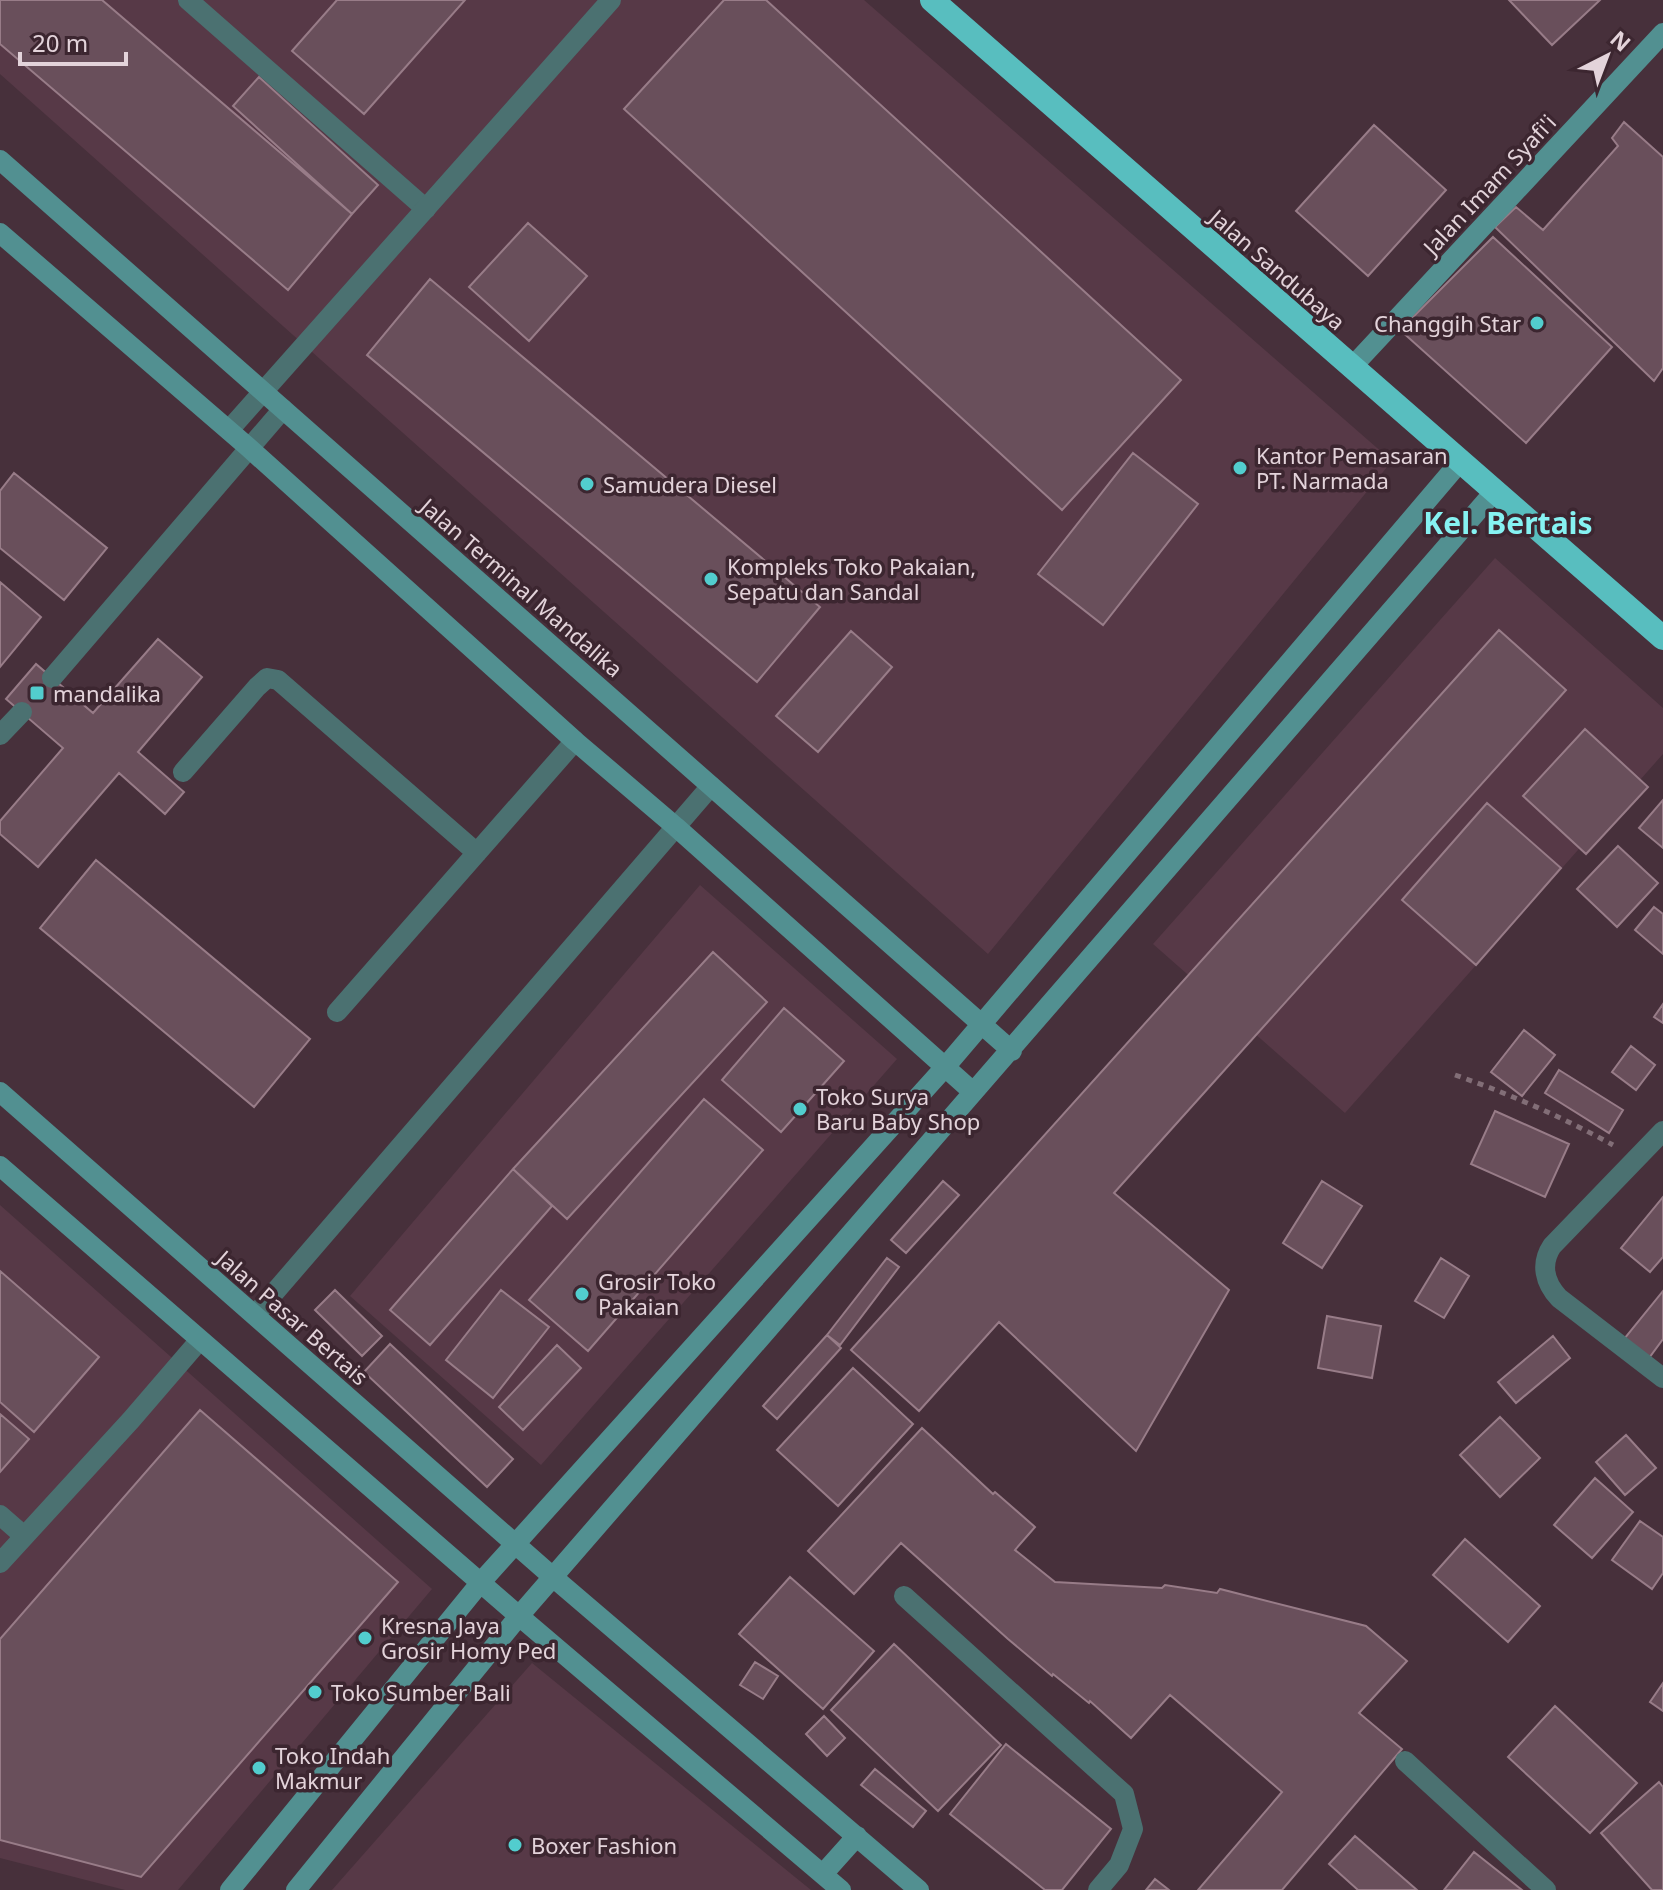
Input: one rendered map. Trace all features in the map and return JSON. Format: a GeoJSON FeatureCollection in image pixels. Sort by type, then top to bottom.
{"type":"FeatureCollection","features":[{"type":"Feature","properties":{"kind":"highway","name":"Jalan Sandubaya"},"geometry":{"type":"LineString","coordinates":[[932,0],[1663,638]]}},
{"type":"Feature","properties":{"kind":"street"},"geometry":{"type":"LineString","coordinates":[[188,0],[426,209]]}},
{"type":"Feature","properties":{"kind":"street"},"geometry":{"type":"LineString","coordinates":[[229,430],[611,0]]}},
{"type":"Feature","properties":{"kind":"street","name":"Jalan Imam Syafi'i"},"geometry":{"type":"LineString","coordinates":[[1351,368],[1663,33]]}},
{"type":"Feature","properties":{"kind":"street","name":"Jalan Terminal Mandalika"},"geometry":{"type":"LineString","coordinates":[[0,160],[1012,1051]]}},
{"type":"Feature","properties":{"kind":"street"},"geometry":{"type":"LineString","coordinates":[[0,233],[229,430],[973,1092]]}},
{"type":"Feature","properties":{"kind":"street"},"geometry":{"type":"LineString","coordinates":[[52,678],[283,409]]}},
{"type":"Feature","properties":{"kind":"street"},"geometry":{"type":"LineString","coordinates":[[230,1890],[481,1582],[946,1066],[1459,463]]}},
{"type":"Feature","properties":{"kind":"street"},"geometry":{"type":"LineString","coordinates":[[296,1890],[519,1616],[1494,492]]}},
{"type":"Feature","properties":{"kind":"street"},"geometry":{"type":"LineString","coordinates":[[183,772],[257,687],[267,678],[278,680],[477,853]]}},
{"type":"Feature","properties":{"kind":"street"},"geometry":{"type":"LineString","coordinates":[[0,735],[22,712]]}},
{"type":"Feature","properties":{"kind":"street"},"geometry":{"type":"LineString","coordinates":[[337,1012],[575,741]]}},
{"type":"Feature","properties":{"kind":"street"},"geometry":{"type":"LineString","coordinates":[[255,1315],[711,786]]}},
{"type":"Feature","properties":{"kind":"street","name":"Jalan Pasar Bertais"},"geometry":{"type":"LineString","coordinates":[[0,1092],[554,1578],[919,1890]]}},
{"type":"Feature","properties":{"kind":"street"},"geometry":{"type":"LineString","coordinates":[[1663,1131],[1552,1246],[1545,1269],[1551,1289],[1559,1298],[1663,1378]]}},
{"type":"Feature","properties":{"kind":"street"},"geometry":{"type":"LineString","coordinates":[[0,1166],[199,1341],[841,1890]]}},
{"type":"Feature","properties":{"kind":"street"},"geometry":{"type":"LineString","coordinates":[[0,1563],[199,1341]]}},
{"type":"Feature","properties":{"kind":"street"},"geometry":{"type":"LineString","coordinates":[[0,1515],[24,1536]]}},
{"type":"Feature","properties":{"kind":"street"},"geometry":{"type":"LineString","coordinates":[[904,1596],[1124,1794],[1133,1829],[1119,1865],[1098,1890]]}},
{"type":"Feature","properties":{"kind":"street"},"geometry":{"type":"LineString","coordinates":[[1405,1761],[1546,1890]]}},
{"type":"Feature","properties":{"kind":"street"},"geometry":{"type":"LineString","coordinates":[[823,1874],[857,1836]]}},
{"type":"Feature","properties":{"kind":"path"},"geometry":{"type":"LineString","coordinates":[[1455,1075],[1509,1094],[1560,1117],[1638,1160]]}},
{"type":"Feature","properties":{"kind":"shaded area"},"geometry":{"type":"Polygon","coordinates":[[[0,0],[864,0],[1392,461],[988,954],[0,74],[0,0]]]}},
{"type":"Feature","properties":{"kind":"shaded area"},"geometry":{"type":"Polygon","coordinates":[[[1495,558],[1663,708],[1663,754],[1345,1113],[1153,944],[1495,558]]]}},
{"type":"Feature","properties":{"kind":"shaded area"},"geometry":{"type":"Polygon","coordinates":[[[700,885],[897,1059],[541,1465],[350,1296],[700,885]]]}},
{"type":"Feature","properties":{"kind":"shaded area"},"geometry":{"type":"Polygon","coordinates":[[[0,1205],[432,1589],[178,1890],[125,1890],[0,1858],[0,1205]]]}},
{"type":"Feature","properties":{"kind":"shaded area"},"geometry":{"type":"Polygon","coordinates":[[[532,1663],[811,1890],[332,1890],[532,1663]]]}},
{"type":"Feature","properties":{"kind":"building"},"geometry":{"type":"Polygon","coordinates":[[[0,0],[102,0],[352,214],[288,290],[0,44],[0,0]]]}},
{"type":"Feature","properties":{"kind":"building"},"geometry":{"type":"Polygon","coordinates":[[[337,0],[465,0],[364,114],[292,51],[337,0]]]}},
{"type":"Feature","properties":{"kind":"building"},"geometry":{"type":"Polygon","coordinates":[[[724,0],[766,0],[1181,380],[1062,510],[624,109],[724,0]]]}},
{"type":"Feature","properties":{"kind":"building"},"geometry":{"type":"Polygon","coordinates":[[[1509,0],[1600,0],[1552,45],[1509,0]]]}},
{"type":"Feature","properties":{"kind":"building"},"geometry":{"type":"Polygon","coordinates":[[[259,77],[378,185],[352,214],[233,106],[259,77]]]}},
{"type":"Feature","properties":{"kind":"building"},"geometry":{"type":"Polygon","coordinates":[[[1624,122],[1663,157],[1663,368],[1654,381],[1495,227],[1516,207],[1543,230],[1618,146],[1612,138],[1624,122]]]}},
{"type":"Feature","properties":{"kind":"building"},"geometry":{"type":"Polygon","coordinates":[[[1374,125],[1446,190],[1368,276],[1296,211],[1374,125]]]}},
{"type":"Feature","properties":{"kind":"building"},"geometry":{"type":"Polygon","coordinates":[[[528,223],[587,276],[529,341],[469,287],[528,223]]]}},
{"type":"Feature","properties":{"kind":"building"},"geometry":{"type":"Polygon","coordinates":[[[1493,237],[1612,347],[1526,443],[1400,330],[1493,237]]]}},
{"type":"Feature","properties":{"kind":"building"},"geometry":{"type":"Polygon","coordinates":[[[430,279],[820,607],[757,682],[367,355],[430,279]]]}},
{"type":"Feature","properties":{"kind":"building"},"geometry":{"type":"Polygon","coordinates":[[[1133,453],[1198,504],[1103,625],[1038,574],[1133,453]]]}},
{"type":"Feature","properties":{"kind":"building"},"geometry":{"type":"Polygon","coordinates":[[[14,473],[107,548],[64,600],[0,548],[0,491],[14,473]]]}},
{"type":"Feature","properties":{"kind":"building"},"geometry":{"type":"Polygon","coordinates":[[[0,582],[41,617],[0,667],[0,582]]]}},
{"type":"Feature","properties":{"kind":"building"},"geometry":{"type":"Polygon","coordinates":[[[1499,630],[1566,690],[1114,1193],[1229,1290],[1136,1451],[999,1322],[919,1411],[851,1350],[1499,630]]]}},
{"type":"Feature","properties":{"kind":"building"},"geometry":{"type":"Polygon","coordinates":[[[851,631],[892,667],[818,752],[776,716],[851,631]]]}},
{"type":"Feature","properties":{"kind":"building"},"geometry":{"type":"Polygon","coordinates":[[[158,639],[202,677],[138,752],[184,792],[165,814],[119,773],[38,867],[0,834],[0,821],[63,748],[6,699],[36,664],[93,713],[158,639]]]}},
{"type":"Feature","properties":{"kind":"building"},"geometry":{"type":"Polygon","coordinates":[[[1585,729],[1648,787],[1586,854],[1523,796],[1585,729]]]}},
{"type":"Feature","properties":{"kind":"building"},"geometry":{"type":"Polygon","coordinates":[[[1663,800],[1663,848],[1639,828],[1663,800]]]}},
{"type":"Feature","properties":{"kind":"building"},"geometry":{"type":"Polygon","coordinates":[[[1487,803],[1561,868],[1476,965],[1402,900],[1487,803]]]}},
{"type":"Feature","properties":{"kind":"building"},"geometry":{"type":"Polygon","coordinates":[[[1618,846],[1658,883],[1617,927],[1577,889],[1618,846]]]}},
{"type":"Feature","properties":{"kind":"building"},"geometry":{"type":"Polygon","coordinates":[[[96,860],[310,1039],[254,1107],[40,928],[96,860]]]}},
{"type":"Feature","properties":{"kind":"building"},"geometry":{"type":"Polygon","coordinates":[[[1654,907],[1663,914],[1663,954],[1635,930],[1654,907]]]}},
{"type":"Feature","properties":{"kind":"building"},"geometry":{"type":"Polygon","coordinates":[[[713,952],[767,1002],[567,1219],[513,1169],[713,952]]]}},
{"type":"Feature","properties":{"kind":"building"},"geometry":{"type":"Polygon","coordinates":[[[1663,1004],[1663,1023],[1654,1017],[1663,1004]]]}},
{"type":"Feature","properties":{"kind":"building"},"geometry":{"type":"Polygon","coordinates":[[[784,1008],[844,1061],[781,1132],[722,1080],[784,1008]]]}},
{"type":"Feature","properties":{"kind":"building"},"geometry":{"type":"Polygon","coordinates":[[[1524,1030],[1555,1055],[1522,1096],[1491,1072],[1524,1030]]]}},
{"type":"Feature","properties":{"kind":"building"},"geometry":{"type":"Polygon","coordinates":[[[1631,1046],[1655,1065],[1636,1090],[1612,1072],[1631,1046]]]}},
{"type":"Feature","properties":{"kind":"building"},"geometry":{"type":"Polygon","coordinates":[[[1559,1070],[1623,1110],[1609,1133],[1545,1093],[1559,1070]]]}},
{"type":"Feature","properties":{"kind":"building"},"geometry":{"type":"Polygon","coordinates":[[[704,1099],[763,1150],[588,1351],[529,1300],[704,1099]]]}},
{"type":"Feature","properties":{"kind":"building"},"geometry":{"type":"Polygon","coordinates":[[[1495,1111],[1569,1144],[1545,1197],[1471,1164],[1495,1111]]]}},
{"type":"Feature","properties":{"kind":"building"},"geometry":{"type":"Polygon","coordinates":[[[513,1169],[552,1206],[430,1345],[390,1310],[513,1169]]]}},
{"type":"Feature","properties":{"kind":"building"},"geometry":{"type":"Polygon","coordinates":[[[943,1181],[959,1195],[906,1253],[891,1240],[943,1181]]]}},
{"type":"Feature","properties":{"kind":"building"},"geometry":{"type":"Polygon","coordinates":[[[1322,1181],[1362,1206],[1322,1268],[1283,1243],[1322,1181]]]}},
{"type":"Feature","properties":{"kind":"building"},"geometry":{"type":"Polygon","coordinates":[[[1663,1197],[1663,1257],[1650,1272],[1621,1248],[1663,1197]]]}},
{"type":"Feature","properties":{"kind":"building"},"geometry":{"type":"Polygon","coordinates":[[[887,1258],[899,1267],[840,1345],[827,1335],[887,1258]]]}},
{"type":"Feature","properties":{"kind":"building"},"geometry":{"type":"Polygon","coordinates":[[[1441,1258],[1469,1276],[1444,1318],[1415,1301],[1441,1258]]]}},
{"type":"Feature","properties":{"kind":"building"},"geometry":{"type":"Polygon","coordinates":[[[0,1271],[99,1357],[34,1432],[0,1402],[0,1271]]]}},
{"type":"Feature","properties":{"kind":"building"},"geometry":{"type":"Polygon","coordinates":[[[335,1290],[382,1336],[362,1356],[315,1310],[335,1290]]]}},
{"type":"Feature","properties":{"kind":"building"},"geometry":{"type":"Polygon","coordinates":[[[501,1290],[549,1327],[493,1398],[446,1360],[501,1290]]]}},
{"type":"Feature","properties":{"kind":"building"},"geometry":{"type":"Polygon","coordinates":[[[1663,1291],[1663,1339],[1649,1358],[1624,1339],[1663,1291]]]}},
{"type":"Feature","properties":{"kind":"building"},"geometry":{"type":"Polygon","coordinates":[[[1327,1316],[1381,1326],[1372,1378],[1318,1368],[1327,1316]]]}},
{"type":"Feature","properties":{"kind":"building"},"geometry":{"type":"Polygon","coordinates":[[[827,1335],[841,1348],[777,1419],[763,1406],[827,1335]]]}},
{"type":"Feature","properties":{"kind":"building"},"geometry":{"type":"Polygon","coordinates":[[[1553,1336],[1570,1358],[1516,1403],[1498,1382],[1553,1336]]]}},
{"type":"Feature","properties":{"kind":"building"},"geometry":{"type":"Polygon","coordinates":[[[390,1344],[513,1459],[487,1487],[364,1372],[390,1344]]]}},
{"type":"Feature","properties":{"kind":"building"},"geometry":{"type":"Polygon","coordinates":[[[557,1345],[581,1368],[523,1430],[499,1407],[557,1345]]]}},
{"type":"Feature","properties":{"kind":"building"},"geometry":{"type":"Polygon","coordinates":[[[853,1368],[913,1424],[838,1506],[777,1450],[853,1368]]]}},
{"type":"Feature","properties":{"kind":"building"},"geometry":{"type":"Polygon","coordinates":[[[200,1410],[398,1582],[141,1877],[0,1840],[0,1639],[200,1410]]]}},
{"type":"Feature","properties":{"kind":"building"},"geometry":{"type":"Polygon","coordinates":[[[0,1414],[29,1439],[0,1472],[0,1414]]]}},
{"type":"Feature","properties":{"kind":"building"},"geometry":{"type":"Polygon","coordinates":[[[1500,1417],[1540,1458],[1500,1497],[1460,1455],[1500,1417]]]}},
{"type":"Feature","properties":{"kind":"building"},"geometry":{"type":"Polygon","coordinates":[[[922,1428],[993,1494],[995,1492],[1035,1527],[1015,1550],[1055,1582],[1162,1588],[1165,1585],[1217,1593],[1220,1589],[1366,1626],[1407,1661],[1359,1713],[1402,1749],[1282,1890],[1198,1890],[1282,1792],[1170,1695],[1131,1738],[1090,1701],[1052,1676],[1008,1639],[901,1543],[854,1594],[808,1551],[922,1428]]]}},
{"type":"Feature","properties":{"kind":"building"},"geometry":{"type":"Polygon","coordinates":[[[1626,1435],[1656,1468],[1625,1495],[1596,1462],[1626,1435]]]}},
{"type":"Feature","properties":{"kind":"building"},"geometry":{"type":"Polygon","coordinates":[[[1595,1478],[1633,1512],[1592,1558],[1554,1525],[1595,1478]]]}},
{"type":"Feature","properties":{"kind":"building"},"geometry":{"type":"Polygon","coordinates":[[[1640,1521],[1663,1537],[1663,1573],[1652,1589],[1612,1560],[1640,1521]]]}},
{"type":"Feature","properties":{"kind":"building"},"geometry":{"type":"Polygon","coordinates":[[[1465,1539],[1540,1606],[1508,1642],[1433,1575],[1465,1539]]]}},
{"type":"Feature","properties":{"kind":"building"},"geometry":{"type":"Polygon","coordinates":[[[790,1577],[874,1651],[823,1709],[739,1634],[790,1577]]]}},
{"type":"Feature","properties":{"kind":"building"},"geometry":{"type":"Polygon","coordinates":[[[894,1644],[1001,1745],[938,1811],[831,1710],[894,1644]]]}},
{"type":"Feature","properties":{"kind":"building"},"geometry":{"type":"Polygon","coordinates":[[[755,1662],[778,1676],[763,1699],[740,1685],[755,1662]]]}},
{"type":"Feature","properties":{"kind":"building"},"geometry":{"type":"Polygon","coordinates":[[[1663,1683],[1663,1711],[1650,1702],[1663,1683]]]}},
{"type":"Feature","properties":{"kind":"building"},"geometry":{"type":"Polygon","coordinates":[[[1555,1706],[1637,1783],[1590,1833],[1508,1757],[1555,1706]]]}},
{"type":"Feature","properties":{"kind":"building"},"geometry":{"type":"Polygon","coordinates":[[[824,1716],[845,1738],[827,1756],[806,1734],[824,1716]]]}},
{"type":"Feature","properties":{"kind":"building"},"geometry":{"type":"Polygon","coordinates":[[[1006,1744],[1111,1829],[1062,1890],[1045,1890],[950,1814],[1006,1744]]]}},
{"type":"Feature","properties":{"kind":"building"},"geometry":{"type":"Polygon","coordinates":[[[875,1769],[926,1811],[913,1827],[861,1785],[875,1769]]]}},
{"type":"Feature","properties":{"kind":"building"},"geometry":{"type":"Polygon","coordinates":[[[1659,1782],[1663,1787],[1663,1890],[1652,1890],[1601,1833],[1659,1782]]]}},
{"type":"Feature","properties":{"kind":"building"},"geometry":{"type":"Polygon","coordinates":[[[1355,1836],[1417,1890],[1358,1890],[1329,1864],[1355,1836]]]}},
{"type":"Feature","properties":{"kind":"building"},"geometry":{"type":"Polygon","coordinates":[[[1474,1852],[1522,1890],[1444,1890],[1474,1852]]]}},
{"type":"Feature","properties":{"kind":"building"},"geometry":{"type":"Polygon","coordinates":[[[1155,1879],[1169,1890],[1146,1890],[1155,1879]]]}},
{"type":"Feature","properties":{"kind":"place","name":"Changgih Star"},"geometry":{"type":"Point","coordinates":[1537,323]}},
{"type":"Feature","properties":{"kind":"place","name":"Kantor Pemasaran PT. Narmada"},"geometry":{"type":"Point","coordinates":[1240,468]}},
{"type":"Feature","properties":{"kind":"place","name":"Samudera Diesel"},"geometry":{"type":"Point","coordinates":[587,484]}},
{"type":"Feature","properties":{"kind":"place","name":"Kompleks Toko Pakaian, Sepatu dan Sandal"},"geometry":{"type":"Point","coordinates":[711,579]}},
{"type":"Feature","properties":{"kind":"place","name":"mandalika"},"geometry":{"type":"Point","coordinates":[37,693]}},
{"type":"Feature","properties":{"kind":"place","name":"Toko Surya Baru Baby Shop"},"geometry":{"type":"Point","coordinates":[800,1109]}},
{"type":"Feature","properties":{"kind":"place","name":"Grosir Toko Pakaian"},"geometry":{"type":"Point","coordinates":[582,1294]}},
{"type":"Feature","properties":{"kind":"place","name":"Kresna Jaya Grosir Homy Ped"},"geometry":{"type":"Point","coordinates":[365,1638]}},
{"type":"Feature","properties":{"kind":"place","name":"Toko Sumber Bali"},"geometry":{"type":"Point","coordinates":[315,1692]}},
{"type":"Feature","properties":{"kind":"place","name":"Toko Indah Makmur"},"geometry":{"type":"Point","coordinates":[259,1768]}},
{"type":"Feature","properties":{"kind":"place","name":"Boxer Fashion"},"geometry":{"type":"Point","coordinates":[515,1845]}},
{"type":"Feature","properties":{"kind":"district","name":"Kel. Bertais"},"geometry":{"type":"Point","coordinates":[1508,522]}}]}
